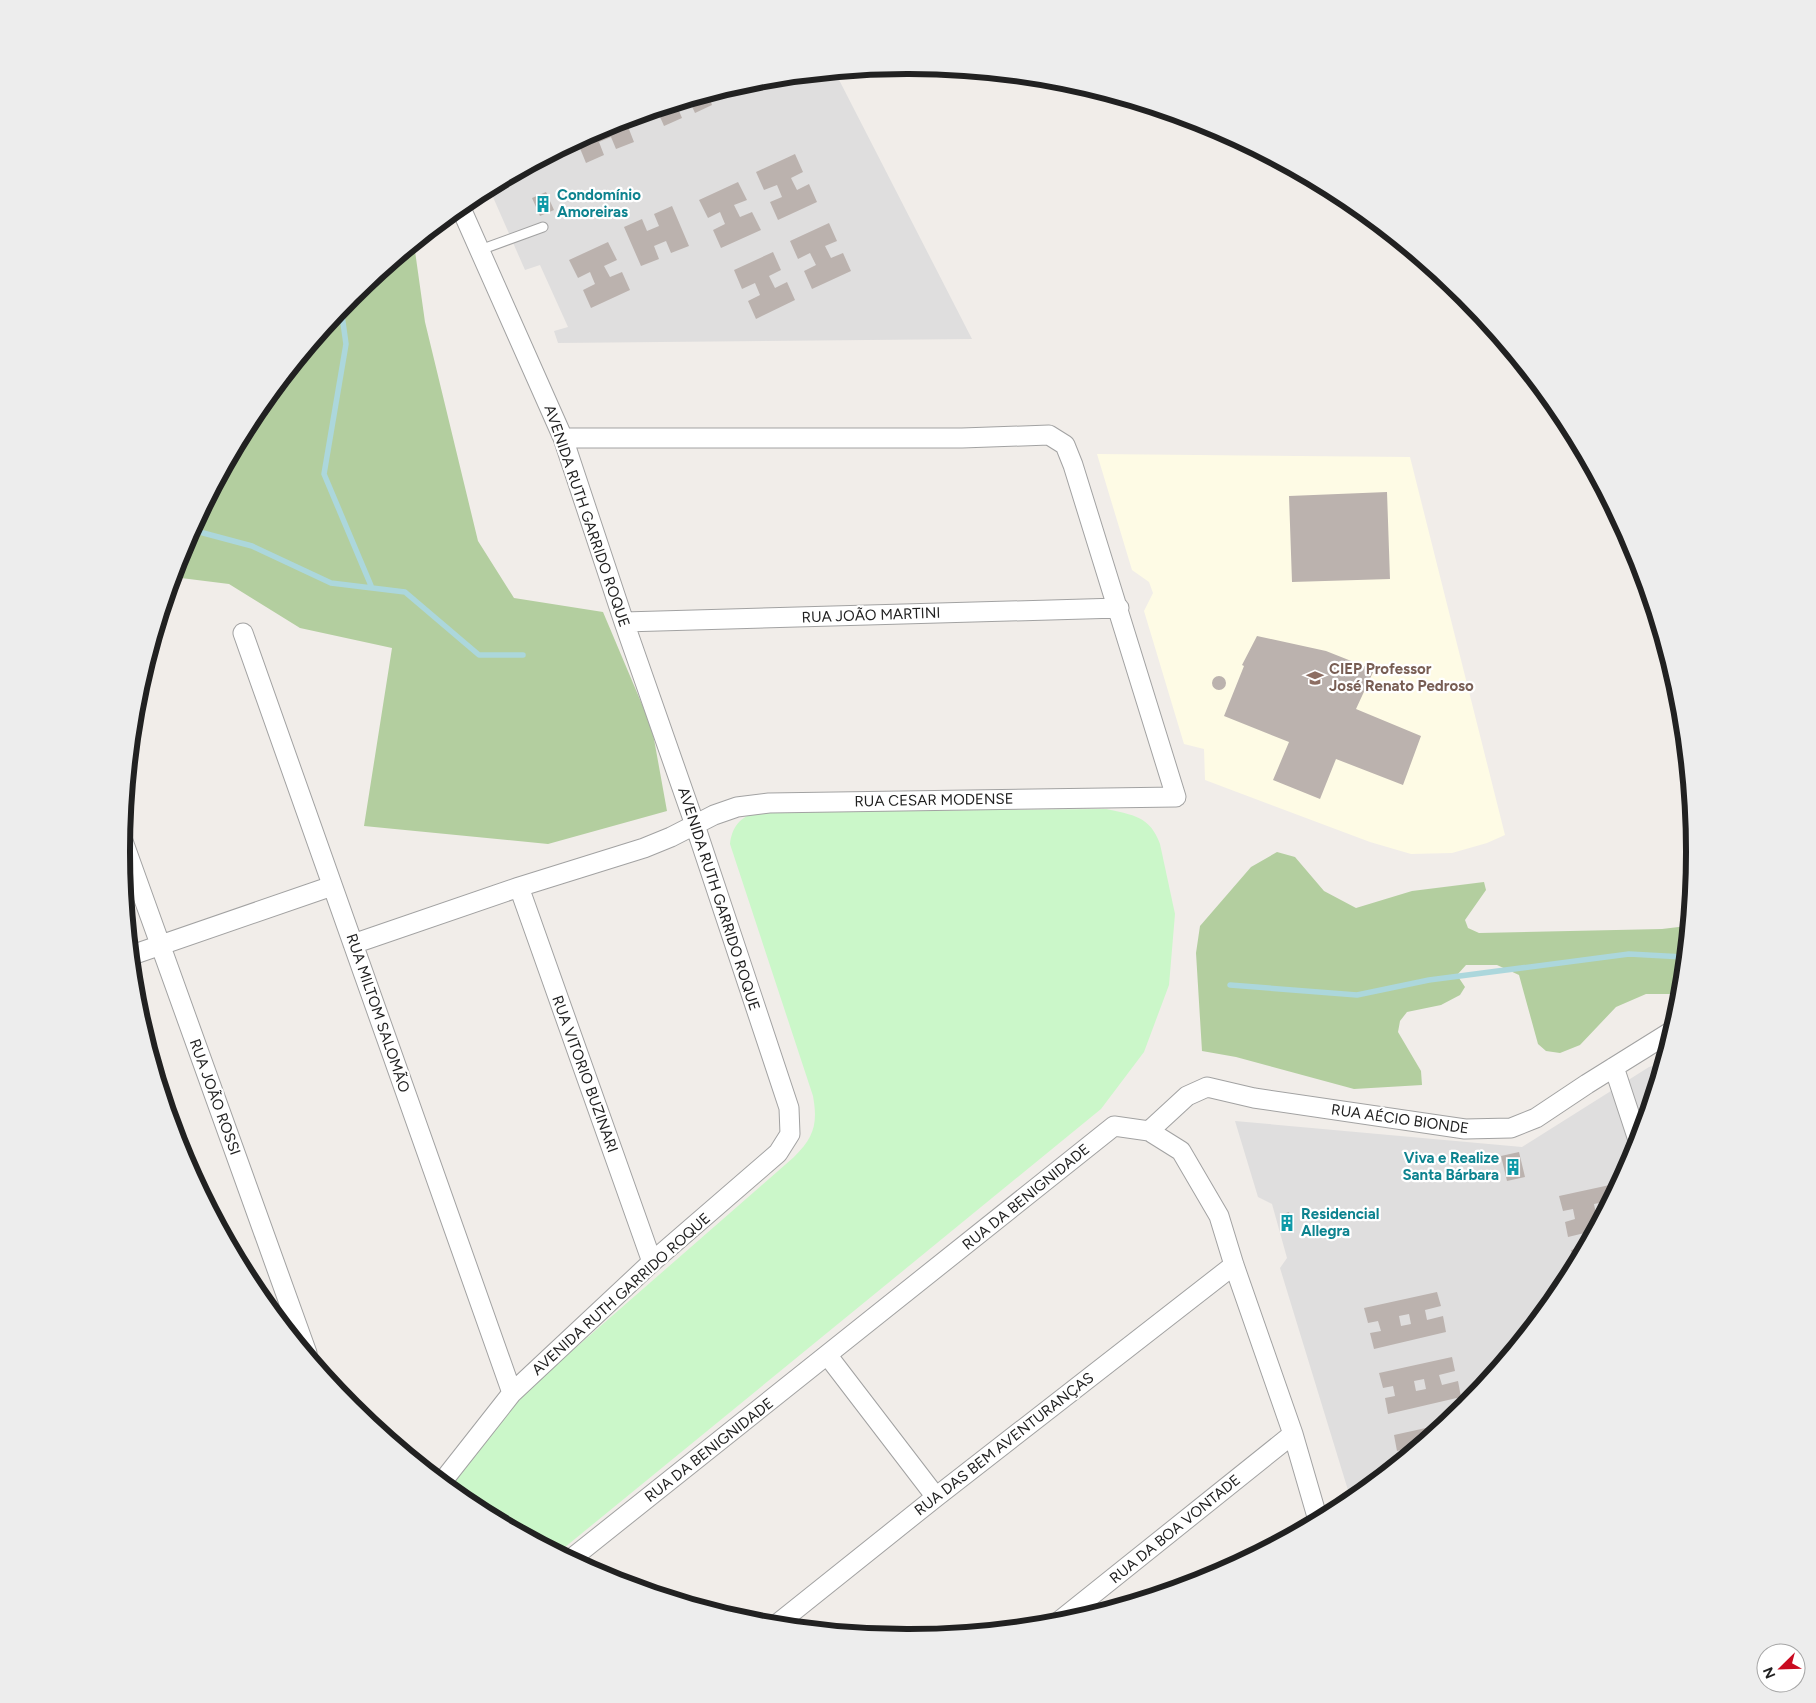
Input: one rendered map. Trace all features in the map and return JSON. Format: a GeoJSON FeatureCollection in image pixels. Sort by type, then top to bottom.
{"type":"FeatureCollection","features":[{"type":"Feature","properties":{"kind":"street","name":"AVENIDA RUTH GARRIDO ROQUE"},"geometry":{"type":"LineString","coordinates":[[446,1477],[512,1393],[652,1262],[778,1153],[790,1134],[789,1108],[563,438],[464,214]]}},
{"type":"Feature","properties":{"kind":"street"},"geometry":{"type":"LineString","coordinates":[[563,438],[962,438],[1049,435],[1065,446],[1074,465],[1119,608]]}},
{"type":"Feature","properties":{"kind":"street","name":"RUA JOÃO MARTINI"},"geometry":{"type":"LineString","coordinates":[[624,622],[1119,608]]}},
{"type":"Feature","properties":{"kind":"street","name":"RUA CESAR MODENSE"},"geometry":{"type":"LineString","coordinates":[[353,944],[519,887],[644,848],[671,837],[714,815],[737,807],[769,802],[1176,797],[1119,608]]}},
{"type":"Feature","properties":{"kind":"street","name":"RUA MILTOM SALOMÃO"},"geometry":{"type":"LineString","coordinates":[[243,634],[512,1393]]}},
{"type":"Feature","properties":{"kind":"street","name":"RUA JOÃO ROSSI"},"geometry":{"type":"LineString","coordinates":[[130,864],[302,1338]]}},
{"type":"Feature","properties":{"kind":"street"},"geometry":{"type":"LineString","coordinates":[[137,953],[332,886]]}},
{"type":"Feature","properties":{"kind":"street","name":"RUA VITORIO BUZINARI"},"geometry":{"type":"LineString","coordinates":[[519,887],[652,1262]]}},
{"type":"Feature","properties":{"kind":"street","name":"RUA AÉCIO BIONDE"},"geometry":{"type":"LineString","coordinates":[[1149,1131],[1187,1096],[1207,1087],[1254,1098],[1465,1130],[1510,1128],[1536,1118],[1663,1037]]}},
{"type":"Feature","properties":{"kind":"street"},"geometry":{"type":"LineString","coordinates":[[1614,1068],[1634,1129]]}},
{"type":"Feature","properties":{"kind":"street","name":"RUA DA BENIGNIDADE"},"geometry":{"type":"LineString","coordinates":[[576,1555],[1114,1126],[1149,1131],[1181,1151],[1219,1216],[1292,1434],[1316,1513]]}},
{"type":"Feature","properties":{"kind":"street","name":"RUA DAS BEM AVENTURANÇAS"},"geometry":{"type":"LineString","coordinates":[[784,1619],[936,1497],[1234,1265]]}},
{"type":"Feature","properties":{"kind":"street"},"geometry":{"type":"LineString","coordinates":[[828,1356],[936,1497]]}},
{"type":"Feature","properties":{"kind":"street","name":"RUA DA BOA VONTADE"},"geometry":{"type":"LineString","coordinates":[[1071,1611],[1292,1434]]}},
{"type":"Feature","properties":{"kind":"lane"},"geometry":{"type":"LineString","coordinates":[[480,250],[543,226]]}},
{"type":"Feature","properties":{"kind":"shaded area"},"geometry":{"type":"Polygon","coordinates":[[[838,77],[972,339],[558,343],[554,331],[568,327],[540,265],[525,270],[492,195],[519,178],[564,154],[610,133],[658,115],[707,100],[756,89],[806,80],[838,77]]]}},
{"type":"Feature","properties":{"kind":"shaded area","name":"CIEP Professor José Renato Pedroso"},"geometry":{"type":"Polygon","coordinates":[[[1097,454],[1410,457],[1505,835],[1487,843],[1452,853],[1411,854],[1370,842],[1205,780],[1204,749],[1184,744],[1144,611],[1153,593],[1149,582],[1132,570],[1097,454]]]}},
{"type":"Feature","properties":{"kind":"shaded area"},"geometry":{"type":"Polygon","coordinates":[[[1655,1065],[1627,1149],[1606,1195],[1582,1240],[1555,1284],[1493,1364],[1458,1401],[1421,1436],[1381,1469],[1349,1492],[1280,1268],[1287,1258],[1272,1204],[1258,1197],[1235,1121],[1522,1147],[1649,1067],[1655,1065]]]}},
{"type":"Feature","properties":{"kind":"green space"},"geometry":{"type":"Polygon","coordinates":[[[415,251],[425,322],[478,541],[514,598],[603,612],[652,728],[667,811],[548,844],[364,826],[392,648],[300,628],[229,584],[181,578],[210,508],[234,463],[261,419],[323,339],[358,302],[415,251]]]}},
{"type":"Feature","properties":{"kind":"green space"},"geometry":{"type":"Polygon","coordinates":[[[1106,809],[1132,815],[1146,822],[1160,844],[1175,914],[1169,985],[1144,1052],[1101,1109],[563,1549],[519,1525],[451,1481],[525,1392],[794,1157],[806,1143],[813,1130],[815,1115],[813,1096],[730,844],[738,824],[746,817],[757,812],[1106,809]]]}},
{"type":"Feature","properties":{"kind":"green space"},"geometry":{"type":"Polygon","coordinates":[[[1277,852],[1295,857],[1324,891],[1356,908],[1412,891],[1484,882],[1486,890],[1465,920],[1468,928],[1479,933],[1662,929],[1682,927],[1672,994],[1646,994],[1616,1007],[1580,1045],[1560,1053],[1546,1051],[1538,1044],[1519,975],[1497,965],[1466,965],[1457,975],[1465,987],[1460,995],[1441,1005],[1407,1012],[1400,1021],[1398,1032],[1421,1071],[1422,1085],[1354,1089],[1236,1057],[1202,1051],[1196,953],[1200,926],[1251,867],[1277,852]]]}},
{"type":"Feature","properties":{"kind":"building"},"geometry":{"type":"Polygon","coordinates":[[[710,99],[712,105],[695,113],[691,105],[710,99]]]}},
{"type":"Feature","properties":{"kind":"building"},"geometry":{"type":"Polygon","coordinates":[[[678,109],[682,118],[664,126],[659,115],[678,109]]]}},
{"type":"Feature","properties":{"kind":"building"},"geometry":{"type":"Polygon","coordinates":[[[628,126],[634,142],[616,149],[611,137],[599,142],[604,155],[586,163],[579,147],[628,126]]]}},
{"type":"Feature","properties":{"kind":"building"},"geometry":{"type":"Polygon","coordinates":[[[795,154],[803,172],[791,178],[797,190],[809,184],[817,202],[778,220],[770,202],[782,197],[777,185],[764,190],[756,172],[795,154]]]}},
{"type":"Feature","properties":{"kind":"building"},"geometry":{"type":"Polygon","coordinates":[[[738,182],[747,200],[734,205],[740,217],[752,212],[761,230],[721,248],[713,230],[725,224],[720,212],[708,218],[699,200],[738,182]]]}},
{"type":"Feature","properties":{"kind":"building","name":"Condomínio Amoreiras"},"geometry":{"type":"Polygon","coordinates":[[[546,192],[554,210],[540,216],[532,198],[546,192]]]}},
{"type":"Feature","properties":{"kind":"building"},"geometry":{"type":"Polygon","coordinates":[[[672,206],[689,246],[671,253],[666,241],[654,246],[659,259],[641,266],[624,227],[642,219],[647,231],[659,226],[654,214],[672,206]]]}},
{"type":"Feature","properties":{"kind":"building"},"geometry":{"type":"Polygon","coordinates":[[[829,223],[837,241],[825,246],[831,258],[843,253],[851,271],[812,289],[804,271],[816,265],[810,253],[798,259],[790,241],[829,223]]]}},
{"type":"Feature","properties":{"kind":"building"},"geometry":{"type":"Polygon","coordinates":[[[608,242],[617,260],[604,266],[610,277],[622,272],[630,290],[591,308],[583,290],[595,284],[590,272],[578,278],[569,260],[608,242]]]}},
{"type":"Feature","properties":{"kind":"building"},"geometry":{"type":"Polygon","coordinates":[[[773,252],[781,270],[769,276],[775,288],[787,282],[795,300],[756,319],[748,301],[760,295],[755,283],[742,289],[734,270],[773,252]]]}},
{"type":"Feature","properties":{"kind":"building"},"geometry":{"type":"Polygon","coordinates":[[[1387,492],[1390,579],[1292,582],[1289,496],[1387,492]]]}},
{"type":"Feature","properties":{"kind":"building"},"geometry":{"type":"Polygon","coordinates":[[[1257,636],[1326,651],[1374,670],[1356,709],[1421,736],[1403,785],[1336,759],[1320,799],[1273,780],[1289,742],[1224,716],[1244,666],[1242,665],[1257,636]]]}},
{"type":"Feature","properties":{"kind":"building"},"geometry":{"type":"Polygon","coordinates":[[[1219,676],[1224,678],[1226,683],[1224,688],[1219,690],[1214,688],[1212,683],[1214,678],[1219,676]]]}},
{"type":"Feature","properties":{"kind":"building","name":"Viva e Realize Santa Bárbara"},"geometry":{"type":"Polygon","coordinates":[[[1519,1152],[1525,1177],[1507,1181],[1501,1156],[1519,1152]]]}},
{"type":"Feature","properties":{"kind":"building"},"geometry":{"type":"Polygon","coordinates":[[[1611,1185],[1602,1202],[1594,1204],[1596,1214],[1586,1233],[1568,1237],[1565,1222],[1575,1219],[1573,1209],[1563,1211],[1559,1196],[1611,1185]]]}},
{"type":"Feature","properties":{"kind":"building","name":"Residencial Allegra"},"geometry":{"type":"Polygon","coordinates":[[[1289,1212],[1294,1230],[1284,1233],[1280,1215],[1289,1212]]]}},
{"type":"Feature","properties":{"kind":"building"},"geometry":{"type":"Polygon","coordinates":[[[1577,1249],[1572,1256],[1571,1250],[1577,1249]]]}},
{"type":"Feature","properties":{"kind":"building"},"geometry":{"type":"Polygon","coordinates":[[[1437,1292],[1441,1306],[1425,1310],[1427,1320],[1443,1316],[1446,1332],[1374,1349],[1370,1333],[1381,1331],[1378,1321],[1368,1323],[1364,1308],[1437,1292]],[[1409,1314],[1399,1316],[1401,1326],[1411,1324],[1409,1314]]]}},
{"type":"Feature","properties":{"kind":"building"},"geometry":{"type":"Polygon","coordinates":[[[1452,1357],[1455,1371],[1439,1375],[1442,1385],[1458,1381],[1461,1397],[1388,1414],[1385,1398],[1395,1396],[1393,1386],[1383,1388],[1379,1373],[1452,1357]],[[1424,1379],[1414,1381],[1416,1391],[1426,1389],[1424,1379]]]}},
{"type":"Feature","properties":{"kind":"building"},"geometry":{"type":"Polygon","coordinates":[[[1431,1427],[1406,1449],[1397,1451],[1394,1435],[1431,1427]]]}},
{"type":"Feature","properties":{"kind":"waterway"},"geometry":{"type":"LineString","coordinates":[[342,318],[346,344],[324,474],[372,588]]}},
{"type":"Feature","properties":{"kind":"waterway"},"geometry":{"type":"LineString","coordinates":[[199,532],[252,546],[331,583],[405,592],[479,655],[523,655]]}},
{"type":"Feature","properties":{"kind":"waterway"},"geometry":{"type":"LineString","coordinates":[[1230,985],[1357,995],[1429,980],[1629,954],[1678,957]]}},
{"type":"Feature","properties":{"kind":"place","name":"Condomínio Amoreiras"},"geometry":{"type":"Point","coordinates":[543,204]}},
{"type":"Feature","properties":{"kind":"place","name":"CIEP Professor José Renato Pedroso"},"geometry":{"type":"Point","coordinates":[1315,678]}},
{"type":"Feature","properties":{"kind":"place","name":"Viva e Realize Santa Bárbara"},"geometry":{"type":"Point","coordinates":[1513,1167]}},
{"type":"Feature","properties":{"kind":"place","name":"Residencial Allegra"},"geometry":{"type":"Point","coordinates":[1287,1223]}}]}
